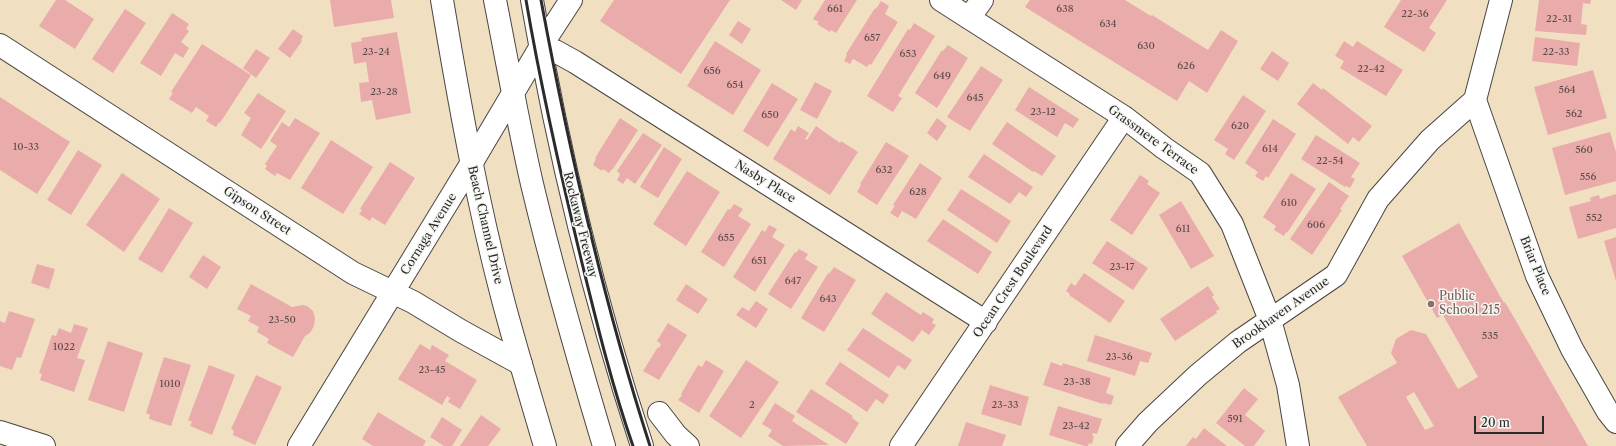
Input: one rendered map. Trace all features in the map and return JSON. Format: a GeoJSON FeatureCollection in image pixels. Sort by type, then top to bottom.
{"type":"FeatureCollection","features":[{"type":"Feature","properties":{"kind":"street","name":"Beach Channel Drive"},"geometry":{"type":"LineString","coordinates":[[442,0],[471,164],[503,300],[545,446]]}},
{"type":"Feature","properties":{"kind":"street"},"geometry":{"type":"LineString","coordinates":[[495,0],[521,132],[545,233],[569,327],[604,446]]}},
{"type":"Feature","properties":{"kind":"street","name":"Rockaway Freeway"},"geometry":{"type":"LineString","coordinates":[[532,0],[559,138],[585,249],[614,355],[642,446]]}},
{"type":"Feature","properties":{"kind":"street","name":"Cornaga Avenue"},"geometry":{"type":"LineString","coordinates":[[299,446],[445,209],[541,46],[571,0]]}},
{"type":"Feature","properties":{"kind":"street","name":"Grassmere Terrace"},"geometry":{"type":"LineString","coordinates":[[941,0],[1124,117],[1164,148],[1200,172],[1232,224],[1270,320],[1288,385],[1298,446]]}},
{"type":"Feature","properties":{"kind":"street"},"geometry":{"type":"LineString","coordinates":[[969,18],[982,0]]}},
{"type":"Feature","properties":{"kind":"street"},"geometry":{"type":"LineString","coordinates":[[1476,100],[1501,0]]}},
{"type":"Feature","properties":{"kind":"street","name":"Gipson Street"},"geometry":{"type":"LineString","coordinates":[[0,45],[353,273],[393,292],[521,364]]}},
{"type":"Feature","properties":{"kind":"street","name":"Nasby Place"},"geometry":{"type":"LineString","coordinates":[[541,46],[555,51],[575,62],[986,322]]}},
{"type":"Feature","properties":{"kind":"street","name":"Brookhaven Avenue"},"geometry":{"type":"LineString","coordinates":[[1127,446],[1148,422],[1198,375],[1238,342],[1336,275],[1378,199],[1430,140],[1476,100]]}},
{"type":"Feature","properties":{"kind":"street","name":"Briar Place"},"geometry":{"type":"LineString","coordinates":[[1476,100],[1538,276],[1572,349],[1608,412],[1616,422]]}},
{"type":"Feature","properties":{"kind":"street","name":"Ocean Crest Boulevard"},"geometry":{"type":"LineString","coordinates":[[901,446],[1124,117]]}},
{"type":"Feature","properties":{"kind":"street"},"geometry":{"type":"LineString","coordinates":[[659,413],[676,435],[688,446]]}},
{"type":"Feature","properties":{"kind":"street"},"geometry":{"type":"LineString","coordinates":[[0,432],[44,446]]}},
{"type":"Feature","properties":{"kind":"building"},"geometry":{"type":"Polygon","coordinates":[[[56,0],[65,0],[94,19],[75,49],[39,26],[56,0]]]}},
{"type":"Feature","properties":{"kind":"building"},"geometry":{"type":"Polygon","coordinates":[[[330,0],[391,0],[394,18],[334,27],[330,0]]]}},
{"type":"Feature","properties":{"kind":"building"},"geometry":{"type":"Polygon","coordinates":[[[614,0],[730,0],[681,74],[600,21],[614,0]]]}},
{"type":"Feature","properties":{"kind":"building"},"geometry":{"type":"Polygon","coordinates":[[[781,0],[802,0],[796,10],[781,0]]]}},
{"type":"Feature","properties":{"kind":"building"},"geometry":{"type":"Polygon","coordinates":[[[825,0],[857,0],[836,33],[831,30],[830,32],[817,24],[819,22],[813,19],[825,0]]]}},
{"type":"Feature","properties":{"kind":"building"},"geometry":{"type":"Polygon","coordinates":[[[1030,0],[1125,0],[1208,50],[1221,30],[1238,41],[1207,93],[1189,81],[1177,101],[1025,7],[1030,0]]]}},
{"type":"Feature","properties":{"kind":"building"},"geometry":{"type":"Polygon","coordinates":[[[1401,0],[1447,0],[1429,28],[1436,33],[1424,52],[1384,27],[1401,0]]]}},
{"type":"Feature","properties":{"kind":"building"},"geometry":{"type":"Polygon","coordinates":[[[1539,0],[1591,0],[1590,4],[1583,3],[1581,24],[1587,25],[1586,35],[1535,31],[1539,0]]]}},
{"type":"Feature","properties":{"kind":"building"},"geometry":{"type":"Polygon","coordinates":[[[881,1],[889,6],[885,14],[898,22],[871,65],[869,64],[867,67],[853,59],[850,64],[844,61],[847,55],[846,54],[881,1]]]}},
{"type":"Feature","properties":{"kind":"building"},"geometry":{"type":"Polygon","coordinates":[[[125,9],[146,23],[113,73],[92,59],[125,9]]]}},
{"type":"Feature","properties":{"kind":"building"},"geometry":{"type":"Polygon","coordinates":[[[172,13],[189,24],[186,29],[189,31],[181,42],[189,48],[183,58],[175,53],[161,76],[140,63],[172,13]]]}},
{"type":"Feature","properties":{"kind":"building"},"geometry":{"type":"Polygon","coordinates":[[[738,21],[751,29],[742,44],[729,35],[738,21]]]}},
{"type":"Feature","properties":{"kind":"building"},"geometry":{"type":"Polygon","coordinates":[[[914,23],[935,36],[898,96],[902,98],[893,112],[867,96],[908,29],[910,30],[914,23]]]}},
{"type":"Feature","properties":{"kind":"building"},"geometry":{"type":"Polygon","coordinates":[[[293,29],[303,36],[302,41],[290,58],[278,49],[293,29]]]}},
{"type":"Feature","properties":{"kind":"building"},"geometry":{"type":"Polygon","coordinates":[[[397,32],[411,113],[376,120],[372,100],[361,102],[359,83],[369,82],[366,62],[354,64],[351,43],[362,41],[361,38],[397,32]]]}},
{"type":"Feature","properties":{"kind":"building"},"geometry":{"type":"Polygon","coordinates":[[[1535,37],[1580,43],[1577,66],[1532,61],[1535,37]]]}},
{"type":"Feature","properties":{"kind":"building"},"geometry":{"type":"Polygon","coordinates":[[[715,41],[761,70],[733,115],[687,86],[715,41]]]}},
{"type":"Feature","properties":{"kind":"building"},"geometry":{"type":"Polygon","coordinates":[[[1344,41],[1353,47],[1357,41],[1403,70],[1386,96],[1340,68],[1344,61],[1335,56],[1344,41]]]}},
{"type":"Feature","properties":{"kind":"building"},"geometry":{"type":"Polygon","coordinates":[[[202,44],[251,75],[216,127],[206,121],[209,116],[196,107],[192,113],[169,99],[173,93],[171,92],[202,44]]]}},
{"type":"Feature","properties":{"kind":"building"},"geometry":{"type":"Polygon","coordinates":[[[948,45],[968,58],[937,108],[915,93],[942,50],[943,51],[948,45]]]}},
{"type":"Feature","properties":{"kind":"building"},"geometry":{"type":"Polygon","coordinates":[[[256,49],[270,58],[256,78],[243,68],[256,49]]]}},
{"type":"Feature","properties":{"kind":"building"},"geometry":{"type":"Polygon","coordinates":[[[1272,51],[1289,63],[1278,81],[1260,69],[1272,51]]]}},
{"type":"Feature","properties":{"kind":"building"},"geometry":{"type":"Polygon","coordinates":[[[981,66],[1003,80],[970,131],[947,117],[981,66]]]}},
{"type":"Feature","properties":{"kind":"building"},"geometry":{"type":"Polygon","coordinates":[[[1593,70],[1607,118],[1548,135],[1534,87],[1593,70]]]}},
{"type":"Feature","properties":{"kind":"building"},"geometry":{"type":"Polygon","coordinates":[[[815,82],[832,91],[817,119],[800,110],[815,82]]]}},
{"type":"Feature","properties":{"kind":"building"},"geometry":{"type":"Polygon","coordinates":[[[772,83],[798,99],[768,147],[743,131],[772,83]]]}},
{"type":"Feature","properties":{"kind":"building"},"geometry":{"type":"Polygon","coordinates":[[[1313,83],[1322,90],[1323,88],[1372,126],[1359,142],[1353,137],[1348,144],[1297,104],[1313,83]]]}},
{"type":"Feature","properties":{"kind":"building"},"geometry":{"type":"Polygon","coordinates":[[[1029,87],[1079,119],[1073,128],[1065,123],[1057,137],[1015,110],[1029,87]]]}},
{"type":"Feature","properties":{"kind":"building"},"geometry":{"type":"Polygon","coordinates":[[[258,93],[286,111],[261,149],[241,135],[251,118],[244,113],[258,93]]]}},
{"type":"Feature","properties":{"kind":"building"},"geometry":{"type":"Polygon","coordinates":[[[1243,95],[1266,111],[1234,160],[1225,154],[1228,149],[1214,140],[1243,95]]]}},
{"type":"Feature","properties":{"kind":"building"},"geometry":{"type":"Polygon","coordinates":[[[0,97],[70,142],[37,194],[0,170],[0,97]]]}},
{"type":"Feature","properties":{"kind":"building"},"geometry":{"type":"Polygon","coordinates":[[[295,118],[320,133],[290,180],[277,173],[275,176],[265,169],[267,166],[265,164],[277,146],[270,141],[282,122],[289,127],[295,118]]]}},
{"type":"Feature","properties":{"kind":"building"},"geometry":{"type":"Polygon","coordinates":[[[620,118],[638,130],[609,173],[603,169],[602,171],[593,165],[596,159],[595,158],[620,118]]]}},
{"type":"Feature","properties":{"kind":"building"},"geometry":{"type":"Polygon","coordinates":[[[937,118],[947,126],[937,141],[927,133],[937,118]]]}},
{"type":"Feature","properties":{"kind":"building"},"geometry":{"type":"Polygon","coordinates":[[[1273,119],[1296,134],[1268,178],[1266,176],[1263,181],[1255,176],[1258,172],[1245,163],[1273,119]]]}},
{"type":"Feature","properties":{"kind":"building"},"geometry":{"type":"Polygon","coordinates":[[[1007,122],[1056,156],[1042,176],[1034,171],[1033,172],[992,144],[1007,122]]]}},
{"type":"Feature","properties":{"kind":"building"},"geometry":{"type":"Polygon","coordinates":[[[798,126],[809,133],[805,139],[807,140],[816,126],[840,143],[841,141],[858,152],[830,195],[773,159],[791,129],[795,132],[798,126]]]}},
{"type":"Feature","properties":{"kind":"building"},"geometry":{"type":"Polygon","coordinates":[[[1610,132],[1616,152],[1616,181],[1565,195],[1552,148],[1610,132]]]}},
{"type":"Feature","properties":{"kind":"building"},"geometry":{"type":"Polygon","coordinates":[[[643,133],[662,145],[635,184],[627,178],[623,184],[617,180],[620,174],[617,171],[643,133]]]}},
{"type":"Feature","properties":{"kind":"building"},"geometry":{"type":"Polygon","coordinates":[[[1316,135],[1360,163],[1351,177],[1355,179],[1350,188],[1345,187],[1301,159],[1316,135]]]}},
{"type":"Feature","properties":{"kind":"building"},"geometry":{"type":"Polygon","coordinates":[[[331,140],[373,167],[343,214],[301,188],[331,140]]]}},
{"type":"Feature","properties":{"kind":"building"},"geometry":{"type":"Polygon","coordinates":[[[886,142],[909,156],[877,205],[857,192],[861,185],[860,184],[886,142]]]}},
{"type":"Feature","properties":{"kind":"building"},"geometry":{"type":"Polygon","coordinates":[[[664,147],[682,159],[658,198],[640,187],[664,147]]]}},
{"type":"Feature","properties":{"kind":"building"},"geometry":{"type":"Polygon","coordinates":[[[78,150],[102,165],[71,215],[47,200],[78,150]]]}},
{"type":"Feature","properties":{"kind":"building"},"geometry":{"type":"Polygon","coordinates":[[[984,154],[1033,187],[1026,197],[1019,192],[1010,204],[968,177],[984,154]]]}},
{"type":"Feature","properties":{"kind":"building"},"geometry":{"type":"Polygon","coordinates":[[[390,162],[415,178],[385,225],[372,217],[370,221],[359,214],[362,210],[360,209],[390,162]]]}},
{"type":"Feature","properties":{"kind":"building"},"geometry":{"type":"Polygon","coordinates":[[[920,163],[942,178],[916,219],[902,211],[898,218],[890,213],[895,206],[893,205],[920,163]]]}},
{"type":"Feature","properties":{"kind":"building"},"geometry":{"type":"Polygon","coordinates":[[[687,171],[720,192],[686,246],[653,224],[687,171]]]}},
{"type":"Feature","properties":{"kind":"building"},"geometry":{"type":"Polygon","coordinates":[[[122,173],[160,199],[124,252],[86,225],[122,173]]]}},
{"type":"Feature","properties":{"kind":"building"},"geometry":{"type":"Polygon","coordinates":[[[1291,173],[1316,189],[1284,236],[1274,230],[1276,226],[1263,217],[1291,173]]]}},
{"type":"Feature","properties":{"kind":"building"},"geometry":{"type":"Polygon","coordinates":[[[1140,175],[1149,181],[1147,184],[1160,193],[1132,235],[1110,220],[1140,175]]]}},
{"type":"Feature","properties":{"kind":"building"},"geometry":{"type":"Polygon","coordinates":[[[1329,182],[1349,196],[1340,209],[1342,210],[1312,255],[1290,239],[1329,182]]]}},
{"type":"Feature","properties":{"kind":"building"},"geometry":{"type":"Polygon","coordinates":[[[961,189],[1011,221],[997,243],[947,210],[961,189]]]}},
{"type":"Feature","properties":{"kind":"building"},"geometry":{"type":"Polygon","coordinates":[[[1616,194],[1616,228],[1578,239],[1569,207],[1591,201],[1590,198],[1599,195],[1600,199],[1616,194]]]}},
{"type":"Feature","properties":{"kind":"building"},"geometry":{"type":"Polygon","coordinates":[[[1181,201],[1214,256],[1191,269],[1159,215],[1181,201]]]}},
{"type":"Feature","properties":{"kind":"building"},"geometry":{"type":"Polygon","coordinates":[[[734,204],[743,209],[738,216],[751,224],[724,267],[701,252],[728,209],[730,210],[734,204]]]}},
{"type":"Feature","properties":{"kind":"building"},"geometry":{"type":"Polygon","coordinates":[[[169,208],[193,223],[162,273],[138,259],[169,208]]]}},
{"type":"Feature","properties":{"kind":"building"},"geometry":{"type":"Polygon","coordinates":[[[943,219],[992,252],[978,274],[927,241],[943,219]]]}},
{"type":"Feature","properties":{"kind":"building"},"geometry":{"type":"Polygon","coordinates":[[[1459,223],[1588,446],[1367,446],[1338,397],[1397,363],[1391,353],[1396,339],[1411,330],[1426,334],[1458,389],[1478,377],[1443,315],[1437,318],[1402,256],[1459,223]],[[1414,392],[1406,397],[1425,430],[1434,426],[1414,392]]]}},
{"type":"Feature","properties":{"kind":"building"},"geometry":{"type":"Polygon","coordinates":[[[769,225],[777,229],[772,237],[785,245],[755,292],[733,277],[762,230],[765,232],[769,225]]]}},
{"type":"Feature","properties":{"kind":"building"},"geometry":{"type":"Polygon","coordinates":[[[1616,237],[1616,281],[1604,241],[1616,237]]]}},
{"type":"Feature","properties":{"kind":"building"},"geometry":{"type":"Polygon","coordinates":[[[1107,241],[1148,268],[1133,290],[1092,263],[1107,241]]]}},
{"type":"Feature","properties":{"kind":"building"},"geometry":{"type":"Polygon","coordinates":[[[799,249],[808,254],[805,259],[818,267],[791,309],[768,294],[795,252],[796,253],[799,249]]]}},
{"type":"Feature","properties":{"kind":"building"},"geometry":{"type":"Polygon","coordinates":[[[203,255],[221,267],[207,289],[189,277],[203,255]]]}},
{"type":"Feature","properties":{"kind":"building"},"geometry":{"type":"Polygon","coordinates":[[[37,264],[55,269],[49,289],[31,283],[37,264]]]}},
{"type":"Feature","properties":{"kind":"building"},"geometry":{"type":"Polygon","coordinates":[[[834,267],[856,280],[824,332],[801,318],[828,273],[829,274],[834,267]]]}},
{"type":"Feature","properties":{"kind":"building"},"geometry":{"type":"Polygon","coordinates":[[[1084,273],[1125,301],[1110,323],[1069,295],[1070,294],[1066,291],[1071,283],[1075,286],[1084,273]]]}},
{"type":"Feature","properties":{"kind":"building"},"geometry":{"type":"Polygon","coordinates":[[[251,284],[292,307],[303,305],[307,306],[313,311],[315,318],[314,326],[310,333],[305,336],[293,357],[267,343],[269,339],[257,332],[259,327],[248,321],[251,316],[237,309],[251,284]]]}},
{"type":"Feature","properties":{"kind":"building"},"geometry":{"type":"Polygon","coordinates":[[[686,284],[708,299],[698,314],[676,300],[686,284]]]}},
{"type":"Feature","properties":{"kind":"building"},"geometry":{"type":"Polygon","coordinates":[[[1208,286],[1214,295],[1212,297],[1220,309],[1216,311],[1217,313],[1175,341],[1160,319],[1208,286]]]}},
{"type":"Feature","properties":{"kind":"building"},"geometry":{"type":"Polygon","coordinates":[[[886,292],[921,315],[923,312],[934,319],[932,323],[936,325],[929,335],[922,330],[913,342],[871,314],[886,292]]]}},
{"type":"Feature","properties":{"kind":"building"},"geometry":{"type":"Polygon","coordinates":[[[756,301],[768,309],[756,328],[736,315],[742,307],[749,311],[756,301]]]}},
{"type":"Feature","properties":{"kind":"building"},"geometry":{"type":"Polygon","coordinates":[[[9,311],[35,319],[21,358],[17,357],[12,370],[0,366],[0,321],[5,323],[9,311]]]}},
{"type":"Feature","properties":{"kind":"building"},"geometry":{"type":"Polygon","coordinates":[[[668,323],[687,335],[659,380],[643,371],[658,347],[659,348],[661,344],[657,341],[668,323]]]}},
{"type":"Feature","properties":{"kind":"building"},"geometry":{"type":"Polygon","coordinates":[[[74,324],[88,328],[77,358],[85,360],[74,392],[40,380],[42,374],[39,373],[52,335],[56,336],[59,328],[71,333],[74,324]]]}},
{"type":"Feature","properties":{"kind":"building"},"geometry":{"type":"Polygon","coordinates":[[[863,328],[912,360],[905,370],[898,365],[889,378],[847,350],[863,328]]]}},
{"type":"Feature","properties":{"kind":"building"},"geometry":{"type":"Polygon","coordinates":[[[1095,335],[1152,353],[1148,363],[1140,361],[1135,376],[1087,361],[1095,335]]]}},
{"type":"Feature","properties":{"kind":"building"},"geometry":{"type":"Polygon","coordinates":[[[108,341],[143,353],[124,412],[88,400],[108,341]]]}},
{"type":"Feature","properties":{"kind":"building"},"geometry":{"type":"Polygon","coordinates":[[[420,344],[430,350],[432,345],[449,355],[445,361],[477,380],[460,409],[448,402],[450,398],[447,396],[442,405],[398,379],[420,344]]]}},
{"type":"Feature","properties":{"kind":"building"},"geometry":{"type":"Polygon","coordinates":[[[164,357],[191,365],[171,426],[149,419],[150,415],[146,413],[164,357]]]}},
{"type":"Feature","properties":{"kind":"building"},"geometry":{"type":"Polygon","coordinates":[[[706,360],[724,371],[699,413],[678,400],[698,365],[702,367],[706,360]]]}},
{"type":"Feature","properties":{"kind":"building"},"geometry":{"type":"Polygon","coordinates":[[[746,360],[779,382],[741,438],[709,416],[746,360]]]}},
{"type":"Feature","properties":{"kind":"building"},"geometry":{"type":"Polygon","coordinates":[[[840,362],[889,395],[883,404],[876,399],[867,412],[825,384],[840,362]]]}},
{"type":"Feature","properties":{"kind":"building"},"geometry":{"type":"Polygon","coordinates":[[[1051,362],[1062,366],[1063,363],[1111,378],[1106,393],[1114,396],[1111,405],[1103,404],[1043,385],[1051,362]]]}},
{"type":"Feature","properties":{"kind":"building"},"geometry":{"type":"Polygon","coordinates":[[[209,365],[235,375],[212,435],[190,426],[192,422],[188,420],[209,365]]]}},
{"type":"Feature","properties":{"kind":"building"},"geometry":{"type":"Polygon","coordinates":[[[256,375],[282,387],[255,445],[233,435],[234,431],[231,429],[256,375]]]}},
{"type":"Feature","properties":{"kind":"building"},"geometry":{"type":"Polygon","coordinates":[[[990,385],[1029,397],[1021,426],[981,414],[990,385]]]}},
{"type":"Feature","properties":{"kind":"building"},"geometry":{"type":"Polygon","coordinates":[[[1244,388],[1258,399],[1245,415],[1265,431],[1254,446],[1245,446],[1216,423],[1244,388]]]}},
{"type":"Feature","properties":{"kind":"building"},"geometry":{"type":"Polygon","coordinates":[[[811,389],[853,416],[852,418],[859,423],[846,444],[796,412],[811,389]]]}},
{"type":"Feature","properties":{"kind":"building"},"geometry":{"type":"Polygon","coordinates":[[[775,403],[795,416],[792,421],[829,445],[783,446],[768,436],[772,430],[762,424],[775,403]]]}},
{"type":"Feature","properties":{"kind":"building"},"geometry":{"type":"Polygon","coordinates":[[[1058,406],[1102,419],[1097,434],[1093,433],[1092,436],[1094,436],[1092,444],[1089,443],[1088,446],[1085,446],[1049,435],[1058,406]]]}},
{"type":"Feature","properties":{"kind":"building"},"geometry":{"type":"Polygon","coordinates":[[[378,412],[426,441],[423,446],[373,446],[362,439],[378,412]]]}},
{"type":"Feature","properties":{"kind":"building"},"geometry":{"type":"Polygon","coordinates":[[[481,415],[501,429],[488,446],[460,446],[481,415]]]}},
{"type":"Feature","properties":{"kind":"building"},"geometry":{"type":"Polygon","coordinates":[[[442,417],[462,430],[452,446],[444,446],[430,437],[442,417]]]}},
{"type":"Feature","properties":{"kind":"building"},"geometry":{"type":"Polygon","coordinates":[[[966,422],[1006,435],[1002,446],[958,446],[966,422]]]}},
{"type":"Feature","properties":{"kind":"building"},"geometry":{"type":"Polygon","coordinates":[[[1204,428],[1227,446],[1186,446],[1193,437],[1196,439],[1204,428]]]}},
{"type":"Feature","properties":{"kind":"railway"},"geometry":{"type":"LineString","coordinates":[[526,0],[538,66],[566,198],[599,332],[633,446]]}},
{"type":"Feature","properties":{"kind":"railway"},"geometry":{"type":"LineString","coordinates":[[541,0],[563,113],[588,225],[617,336],[650,446]]}},
{"type":"Feature","properties":{"kind":"place","name":"Public School 215"},"geometry":{"type":"Point","coordinates":[1431,304]}}]}
